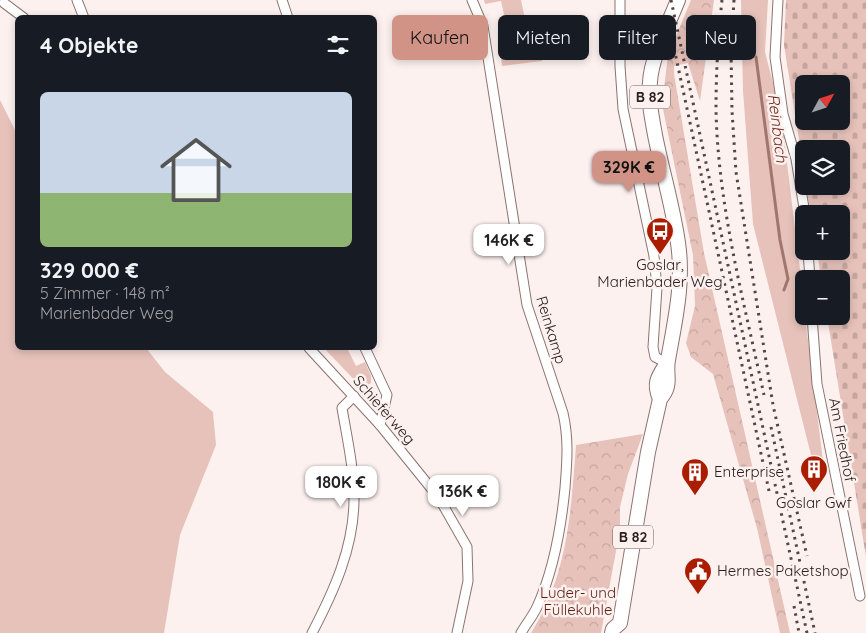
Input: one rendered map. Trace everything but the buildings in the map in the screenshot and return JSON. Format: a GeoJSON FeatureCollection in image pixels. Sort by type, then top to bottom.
{"type":"FeatureCollection","features":[{"type":"Feature","properties":{"kind":"main road","name":"B 82"},"geometry":{"type":"LineString","coordinates":[[619,630],[648,452],[660,399],[656,384],[667,363],[677,315],[680,271],[678,242],[651,113],[650,81],[654,63],[678,0]]}},
{"type":"Feature","properties":{"kind":"street"},"geometry":{"type":"LineString","coordinates":[[77,0],[83,15]]}},
{"type":"Feature","properties":{"kind":"street"},"geometry":{"type":"LineString","coordinates":[[282,0],[287,15]]}},
{"type":"Feature","properties":{"kind":"street","name":"Reinkamp"},"geometry":{"type":"LineString","coordinates":[[472,0],[483,26],[527,305],[563,412],[567,430],[568,449],[561,526],[550,572],[537,607],[521,633]]}},
{"type":"Feature","properties":{"kind":"street"},"geometry":{"type":"LineString","coordinates":[[620,0],[620,66],[624,109],[654,256],[657,288],[653,347],[655,357],[667,363]]}},
{"type":"Feature","properties":{"kind":"street"},"geometry":{"type":"LineString","coordinates":[[778,0],[776,57],[783,114],[796,159],[804,205]]}},
{"type":"Feature","properties":{"kind":"street"},"geometry":{"type":"LineString","coordinates":[[4,3],[20,15]]}},
{"type":"Feature","properties":{"kind":"street","name":"Am Friedhof"},"geometry":{"type":"LineString","coordinates":[[813,325],[817,384],[860,596]]}},
{"type":"Feature","properties":{"kind":"street","name":"Schieferweg"},"geometry":{"type":"LineString","coordinates":[[311,350],[380,425],[439,498],[467,547],[468,580],[456,633]]}},
{"type":"Feature","properties":{"kind":"street"},"geometry":{"type":"LineString","coordinates":[[366,350],[388,395],[380,425]]}},
{"type":"Feature","properties":{"kind":"street"},"geometry":{"type":"LineString","coordinates":[[312,633],[330,599],[344,561],[350,533],[354,500],[352,464],[342,408],[354,396]]}},
{"type":"Feature","properties":{"kind":"green space"},"geometry":{"type":"Polygon","coordinates":[[[484,0],[521,0],[524,15],[504,15],[501,1],[485,4],[484,0]]]}},
{"type":"Feature","properties":{"kind":"green space"},"geometry":{"type":"Polygon","coordinates":[[[691,0],[714,0],[712,15],[686,15],[686,60],[706,60],[700,101],[688,63],[674,66],[674,74],[704,253],[790,633],[780,633],[757,528],[713,374],[691,357],[686,343],[695,306],[693,255],[662,104],[668,60],[676,60],[676,37],[691,0]]]}},
{"type":"Feature","properties":{"kind":"green space"},"geometry":{"type":"Polygon","coordinates":[[[741,0],[768,0],[765,52],[781,114],[795,228],[795,260],[799,260],[800,270],[795,270],[795,325],[806,325],[824,469],[819,473],[812,459],[753,224],[742,60],[756,60],[756,15],[741,15],[741,0]]]}},
{"type":"Feature","properties":{"kind":"green space"},"geometry":{"type":"Polygon","coordinates":[[[786,0],[866,0],[866,557],[828,325],[850,325],[850,270],[820,270],[818,260],[850,260],[850,205],[809,205],[808,195],[850,195],[850,140],[799,140],[797,130],[850,130],[850,75],[795,75],[795,114],[784,45],[786,0]]]}},
{"type":"Feature","properties":{"kind":"green space"},"geometry":{"type":"Polygon","coordinates":[[[501,60],[542,61],[502,66],[501,60]]]}},
{"type":"Feature","properties":{"kind":"green space"},"geometry":{"type":"Polygon","coordinates":[[[0,100],[15,130],[15,350],[148,350],[165,372],[213,412],[216,445],[180,535],[164,633],[0,633],[0,100]]]}},
{"type":"Feature","properties":{"kind":"green space"},"geometry":{"type":"Polygon","coordinates":[[[326,350],[348,350],[356,366],[365,362],[371,376],[371,383],[365,387],[360,386],[326,350]]]}},
{"type":"Feature","properties":{"kind":"green space","name":"Luder- und Füllekuhle"},"geometry":{"type":"Polygon","coordinates":[[[643,434],[628,474],[620,507],[620,529],[601,633],[531,633],[553,588],[566,542],[576,445],[643,434]]]}},
{"type":"Feature","properties":{"kind":"waterway","name":"Reinbach"},"geometry":{"type":"LineString","coordinates":[[756,57],[780,240],[788,279],[784,290]]}},
{"type":"Feature","properties":{"kind":"railway"},"geometry":{"type":"LineString","coordinates":[[671,0],[807,633]]}},
{"type":"Feature","properties":{"kind":"railway"},"geometry":{"type":"LineString","coordinates":[[722,0],[716,82],[718,146],[733,254],[764,395]]}},
{"type":"Feature","properties":{"kind":"railway"},"geometry":{"type":"LineString","coordinates":[[734,0],[731,50],[736,172],[773,405],[807,556]]}},
{"type":"Feature","properties":{"kind":"railway"},"geometry":{"type":"LineString","coordinates":[[676,57],[769,491]]}},
{"type":"Feature","properties":{"kind":"railway"},"geometry":{"type":"LineString","coordinates":[[771,427],[815,633]]}},
{"type":"Feature","properties":{"kind":"railway"},"geometry":{"type":"LineString","coordinates":[[794,606],[799,633]]}},
{"type":"Feature","properties":{"kind":"place","name":"Goslar, Marienbader Weg"},"geometry":{"type":"Point","coordinates":[660,255]}},
{"type":"Feature","properties":{"kind":"place","name":"Goslar Gwf"},"geometry":{"type":"Point","coordinates":[814,493]}},
{"type":"Feature","properties":{"kind":"place","name":"Enterprise"},"geometry":{"type":"Point","coordinates":[695,496]}},
{"type":"Feature","properties":{"kind":"place","name":"Hermes Paketshop"},"geometry":{"type":"Point","coordinates":[698,595]}}]}
